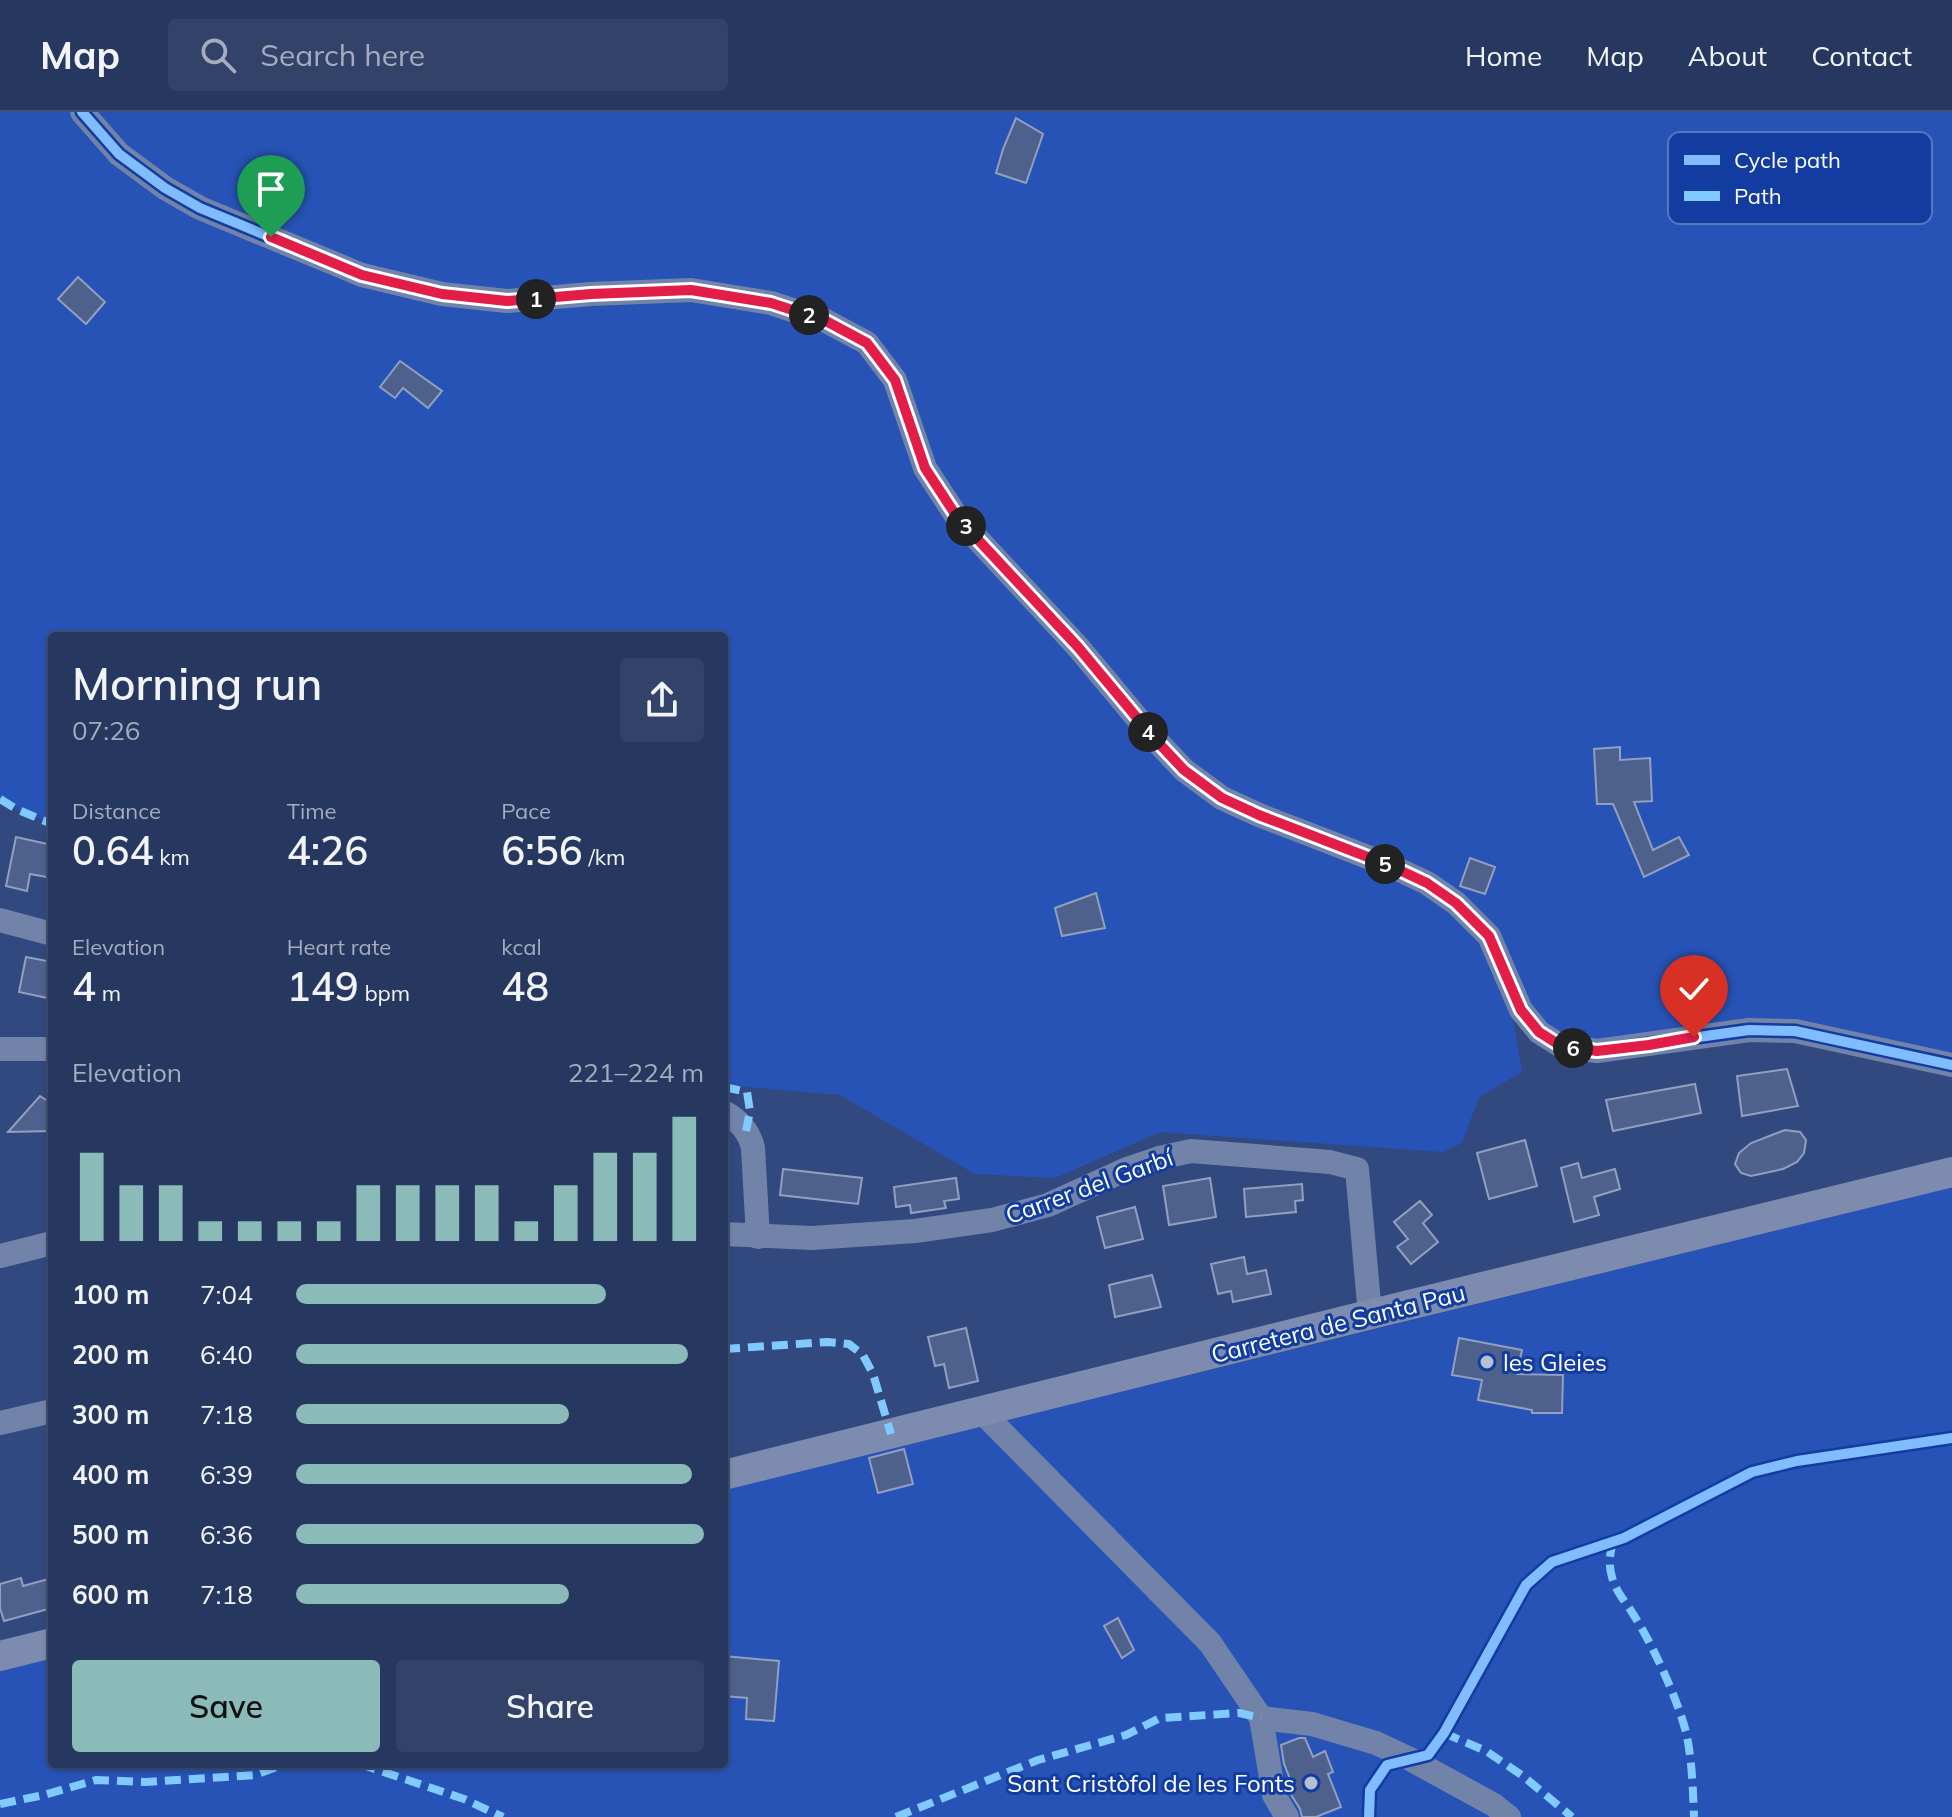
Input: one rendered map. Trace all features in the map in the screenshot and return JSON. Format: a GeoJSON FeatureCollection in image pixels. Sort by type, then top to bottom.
{"type":"FeatureCollection","features":[{"type":"Feature","properties":{"kind":"main road","name":"Carretera de Santa Pau"},"geometry":{"type":"LineString","coordinates":[[728,1474],[1952,1172]]}},
{"type":"Feature","properties":{"kind":"main road"},"geometry":{"type":"LineString","coordinates":[[0,1656],[48,1644]]}},
{"type":"Feature","properties":{"kind":"street"},"geometry":{"type":"LineString","coordinates":[[82,112],[119,154],[165,188],[200,208],[362,275],[442,294],[507,301],[691,290],[771,303],[826,321],[867,343],[895,380],[925,468],[957,517],[1078,647],[1184,770],[1222,798],[1391,866],[1427,883],[1456,903],[1489,936],[1521,1010],[1539,1032],[1561,1046],[1597,1051],[1749,1030],[1795,1031],[1952,1065]]}},
{"type":"Feature","properties":{"kind":"street"},"geometry":{"type":"LineString","coordinates":[[0,920],[48,933]]}},
{"type":"Feature","properties":{"kind":"street"},"geometry":{"type":"LineString","coordinates":[[0,1049],[48,1049]]}},
{"type":"Feature","properties":{"kind":"street"},"geometry":{"type":"LineString","coordinates":[[728,1115],[750,1136],[753,1148],[758,1237]]}},
{"type":"Feature","properties":{"kind":"street","name":"Carrer del Garbí"},"geometry":{"type":"LineString","coordinates":[[728,1234],[812,1238],[915,1231],[992,1220],[1048,1205],[1127,1169],[1191,1151],[1330,1162],[1357,1169],[1370,1315]]}},
{"type":"Feature","properties":{"kind":"street"},"geometry":{"type":"LineString","coordinates":[[0,1256],[48,1244]]}},
{"type":"Feature","properties":{"kind":"street"},"geometry":{"type":"LineString","coordinates":[[981,1411],[1210,1643],[1261,1718],[1274,1795],[1287,1817]]}},
{"type":"Feature","properties":{"kind":"street"},"geometry":{"type":"LineString","coordinates":[[0,1423],[48,1412]]}},
{"type":"Feature","properties":{"kind":"street"},"geometry":{"type":"LineString","coordinates":[[1261,1718],[1312,1724],[1376,1743],[1480,1797],[1509,1817]]}},
{"type":"Feature","properties":{"kind":"shaded area"},"geometry":{"type":"Polygon","coordinates":[[[0,112],[1952,112],[1952,1075],[1783,1039],[1577,1058],[1511,1006],[1522,1072],[1479,1097],[1462,1143],[1443,1152],[1160,1132],[1055,1178],[975,1174],[840,1095],[728,1085],[728,632],[48,632],[48,822],[0,802],[0,112]]]}},
{"type":"Feature","properties":{"kind":"shaded area"},"geometry":{"type":"Polygon","coordinates":[[[1952,1187],[1952,1817],[0,1817],[0,1669],[48,1657],[48,1768],[728,1768],[728,1489],[1952,1187]]]}},
{"type":"Feature","properties":{"kind":"building"},"geometry":{"type":"Polygon","coordinates":[[[1016,118],[1043,134],[1026,183],[996,173],[1016,118]]]}},
{"type":"Feature","properties":{"kind":"building"},"geometry":{"type":"Polygon","coordinates":[[[78,277],[105,302],[86,324],[58,299],[78,277]]]}},
{"type":"Feature","properties":{"kind":"building"},"geometry":{"type":"Polygon","coordinates":[[[400,361],[442,391],[428,408],[403,388],[395,398],[380,387],[400,361]]]}},
{"type":"Feature","properties":{"kind":"building"},"geometry":{"type":"Polygon","coordinates":[[[1620,747],[1620,760],[1650,758],[1652,801],[1634,802],[1653,850],[1679,837],[1689,855],[1644,877],[1613,804],[1597,804],[1594,749],[1620,747]]]}},
{"type":"Feature","properties":{"kind":"building"},"geometry":{"type":"Polygon","coordinates":[[[16,837],[48,844],[48,877],[30,874],[27,891],[6,886],[16,837]]]}},
{"type":"Feature","properties":{"kind":"building"},"geometry":{"type":"Polygon","coordinates":[[[1470,858],[1495,867],[1485,894],[1460,886],[1470,858]]]}},
{"type":"Feature","properties":{"kind":"building"},"geometry":{"type":"Polygon","coordinates":[[[1096,893],[1105,928],[1062,936],[1055,908],[1096,893]]]}},
{"type":"Feature","properties":{"kind":"building"},"geometry":{"type":"Polygon","coordinates":[[[26,957],[48,961],[48,998],[19,992],[26,957]]]}},
{"type":"Feature","properties":{"kind":"building"},"geometry":{"type":"Polygon","coordinates":[[[1787,1069],[1798,1106],[1742,1116],[1737,1076],[1787,1069]]]}},
{"type":"Feature","properties":{"kind":"building"},"geometry":{"type":"Polygon","coordinates":[[[1695,1084],[1701,1113],[1613,1131],[1606,1100],[1695,1084]]]}},
{"type":"Feature","properties":{"kind":"building"},"geometry":{"type":"Polygon","coordinates":[[[40,1096],[48,1101],[48,1131],[8,1132],[40,1096]]]}},
{"type":"Feature","properties":{"kind":"building"},"geometry":{"type":"Polygon","coordinates":[[[1785,1130],[1800,1132],[1806,1140],[1804,1153],[1797,1162],[1783,1169],[1751,1176],[1741,1173],[1735,1164],[1739,1153],[1751,1143],[1785,1130]]]}},
{"type":"Feature","properties":{"kind":"building"},"geometry":{"type":"Polygon","coordinates":[[[1525,1140],[1537,1186],[1489,1199],[1477,1153],[1525,1140]]]}},
{"type":"Feature","properties":{"kind":"building"},"geometry":{"type":"Polygon","coordinates":[[[1578,1163],[1582,1178],[1615,1169],[1620,1189],[1594,1197],[1599,1215],[1574,1222],[1561,1168],[1578,1163]]]}},
{"type":"Feature","properties":{"kind":"building"},"geometry":{"type":"Polygon","coordinates":[[[783,1169],[862,1178],[858,1204],[780,1195],[783,1169]]]}},
{"type":"Feature","properties":{"kind":"building"},"geometry":{"type":"Polygon","coordinates":[[[956,1178],[959,1199],[944,1201],[946,1208],[911,1213],[910,1205],[896,1207],[894,1187],[956,1178]]]}},
{"type":"Feature","properties":{"kind":"building"},"geometry":{"type":"Polygon","coordinates":[[[1210,1178],[1216,1217],[1169,1225],[1163,1186],[1210,1178]]]}},
{"type":"Feature","properties":{"kind":"building"},"geometry":{"type":"Polygon","coordinates":[[[1302,1184],[1303,1200],[1295,1201],[1296,1212],[1246,1217],[1244,1189],[1302,1184]]]}},
{"type":"Feature","properties":{"kind":"building"},"geometry":{"type":"Polygon","coordinates":[[[1420,1201],[1432,1215],[1423,1223],[1438,1242],[1411,1264],[1397,1247],[1408,1239],[1394,1222],[1420,1201]]]}},
{"type":"Feature","properties":{"kind":"building"},"geometry":{"type":"Polygon","coordinates":[[[1135,1207],[1143,1239],[1105,1248],[1097,1217],[1135,1207]]]}},
{"type":"Feature","properties":{"kind":"building"},"geometry":{"type":"Polygon","coordinates":[[[1244,1257],[1247,1274],[1266,1270],[1271,1294],[1233,1302],[1231,1291],[1218,1294],[1211,1264],[1244,1257]]]}},
{"type":"Feature","properties":{"kind":"building"},"geometry":{"type":"Polygon","coordinates":[[[1152,1275],[1161,1307],[1115,1317],[1109,1285],[1152,1275]]]}},
{"type":"Feature","properties":{"kind":"building"},"geometry":{"type":"Polygon","coordinates":[[[966,1328],[978,1381],[949,1388],[944,1364],[935,1366],[928,1337],[966,1328]]]}},
{"type":"Feature","properties":{"kind":"building","name":"les Gleies"},"geometry":{"type":"Polygon","coordinates":[[[1459,1338],[1522,1350],[1517,1374],[1563,1375],[1562,1413],[1532,1413],[1532,1410],[1478,1400],[1482,1380],[1452,1375],[1459,1338]]]}},
{"type":"Feature","properties":{"kind":"building"},"geometry":{"type":"Polygon","coordinates":[[[904,1449],[913,1484],[878,1493],[869,1458],[904,1449]]]}},
{"type":"Feature","properties":{"kind":"building"},"geometry":{"type":"Polygon","coordinates":[[[21,1578],[23,1586],[48,1579],[48,1609],[4,1621],[0,1608],[0,1584],[21,1578]]]}},
{"type":"Feature","properties":{"kind":"building"},"geometry":{"type":"Polygon","coordinates":[[[1118,1618],[1134,1650],[1122,1658],[1104,1626],[1118,1618]]]}},
{"type":"Feature","properties":{"kind":"building"},"geometry":{"type":"Polygon","coordinates":[[[728,1656],[779,1661],[774,1721],[746,1719],[747,1698],[728,1696],[728,1656]]]}},
{"type":"Feature","properties":{"kind":"building","name":"Sant Cristòfol de les Fonts"},"geometry":{"type":"Polygon","coordinates":[[[1305,1738],[1313,1757],[1325,1751],[1333,1772],[1328,1774],[1341,1807],[1316,1817],[1302,1817],[1290,1793],[1295,1791],[1284,1764],[1281,1745],[1305,1738]]]}},
{"type":"Feature","properties":{"kind":"marked path"},"geometry":{"type":"LineString","coordinates":[[0,799],[48,822]]}},
{"type":"Feature","properties":{"kind":"marked path"},"geometry":{"type":"LineString","coordinates":[[728,1088],[747,1092],[750,1111],[746,1131]]}},
{"type":"Feature","properties":{"kind":"marked path"},"geometry":{"type":"LineString","coordinates":[[728,1349],[827,1342],[849,1344],[863,1355],[873,1374],[891,1434]]}},
{"type":"Feature","properties":{"kind":"marked path"},"geometry":{"type":"LineString","coordinates":[[1613,1541],[1610,1563],[1614,1582],[1656,1655],[1686,1732],[1694,1817]]}},
{"type":"Feature","properties":{"kind":"marked path"},"geometry":{"type":"LineString","coordinates":[[896,1817],[1038,1760],[1126,1735],[1160,1718],[1239,1713],[1261,1718]]}},
{"type":"Feature","properties":{"kind":"marked path"},"geometry":{"type":"LineString","coordinates":[[1444,1733],[1486,1751],[1523,1776],[1572,1817]]}},
{"type":"Feature","properties":{"kind":"marked path"},"geometry":{"type":"LineString","coordinates":[[0,1804],[96,1780],[146,1782],[255,1775],[274,1768]]}},
{"type":"Feature","properties":{"kind":"marked path"},"geometry":{"type":"LineString","coordinates":[[372,1768],[464,1799],[503,1817]]}},
{"type":"Feature","properties":{"kind":"cycle path"},"geometry":{"type":"LineString","coordinates":[[82,112],[119,154],[165,188],[200,208],[362,275],[442,294],[507,301],[691,290],[771,303],[826,321],[867,343],[895,380],[925,468],[957,517],[1078,647],[1184,770],[1222,798],[1391,866],[1427,883],[1456,903],[1489,936],[1521,1010],[1539,1032],[1561,1046],[1597,1051],[1749,1030],[1795,1031],[1952,1065]]}},
{"type":"Feature","properties":{"kind":"cycle path"},"geometry":{"type":"LineString","coordinates":[[1369,1817],[1370,1790],[1387,1765],[1428,1755],[1444,1733],[1526,1585],[1552,1562],[1624,1538],[1752,1472],[1797,1461],[1952,1438]]}},
{"type":"Feature","properties":{"kind":"place","name":"les Gleies"},"geometry":{"type":"Point","coordinates":[1487,1362]}},
{"type":"Feature","properties":{"kind":"place","name":"Sant Cristòfol de les Fonts"},"geometry":{"type":"Point","coordinates":[1311,1783]}},
{"type":"Feature","properties":{"kind":"route"},"geometry":{"type":"LineString","coordinates":[[271,237],[362,275],[442,294],[507,301],[691,290],[771,303],[826,321],[867,343],[895,380],[925,468],[957,517],[1078,647],[1184,770],[1222,798],[1391,866],[1427,883],[1456,903],[1489,936],[1521,1010],[1539,1032],[1561,1046],[1597,1051],[1694,1037]]}}]}
